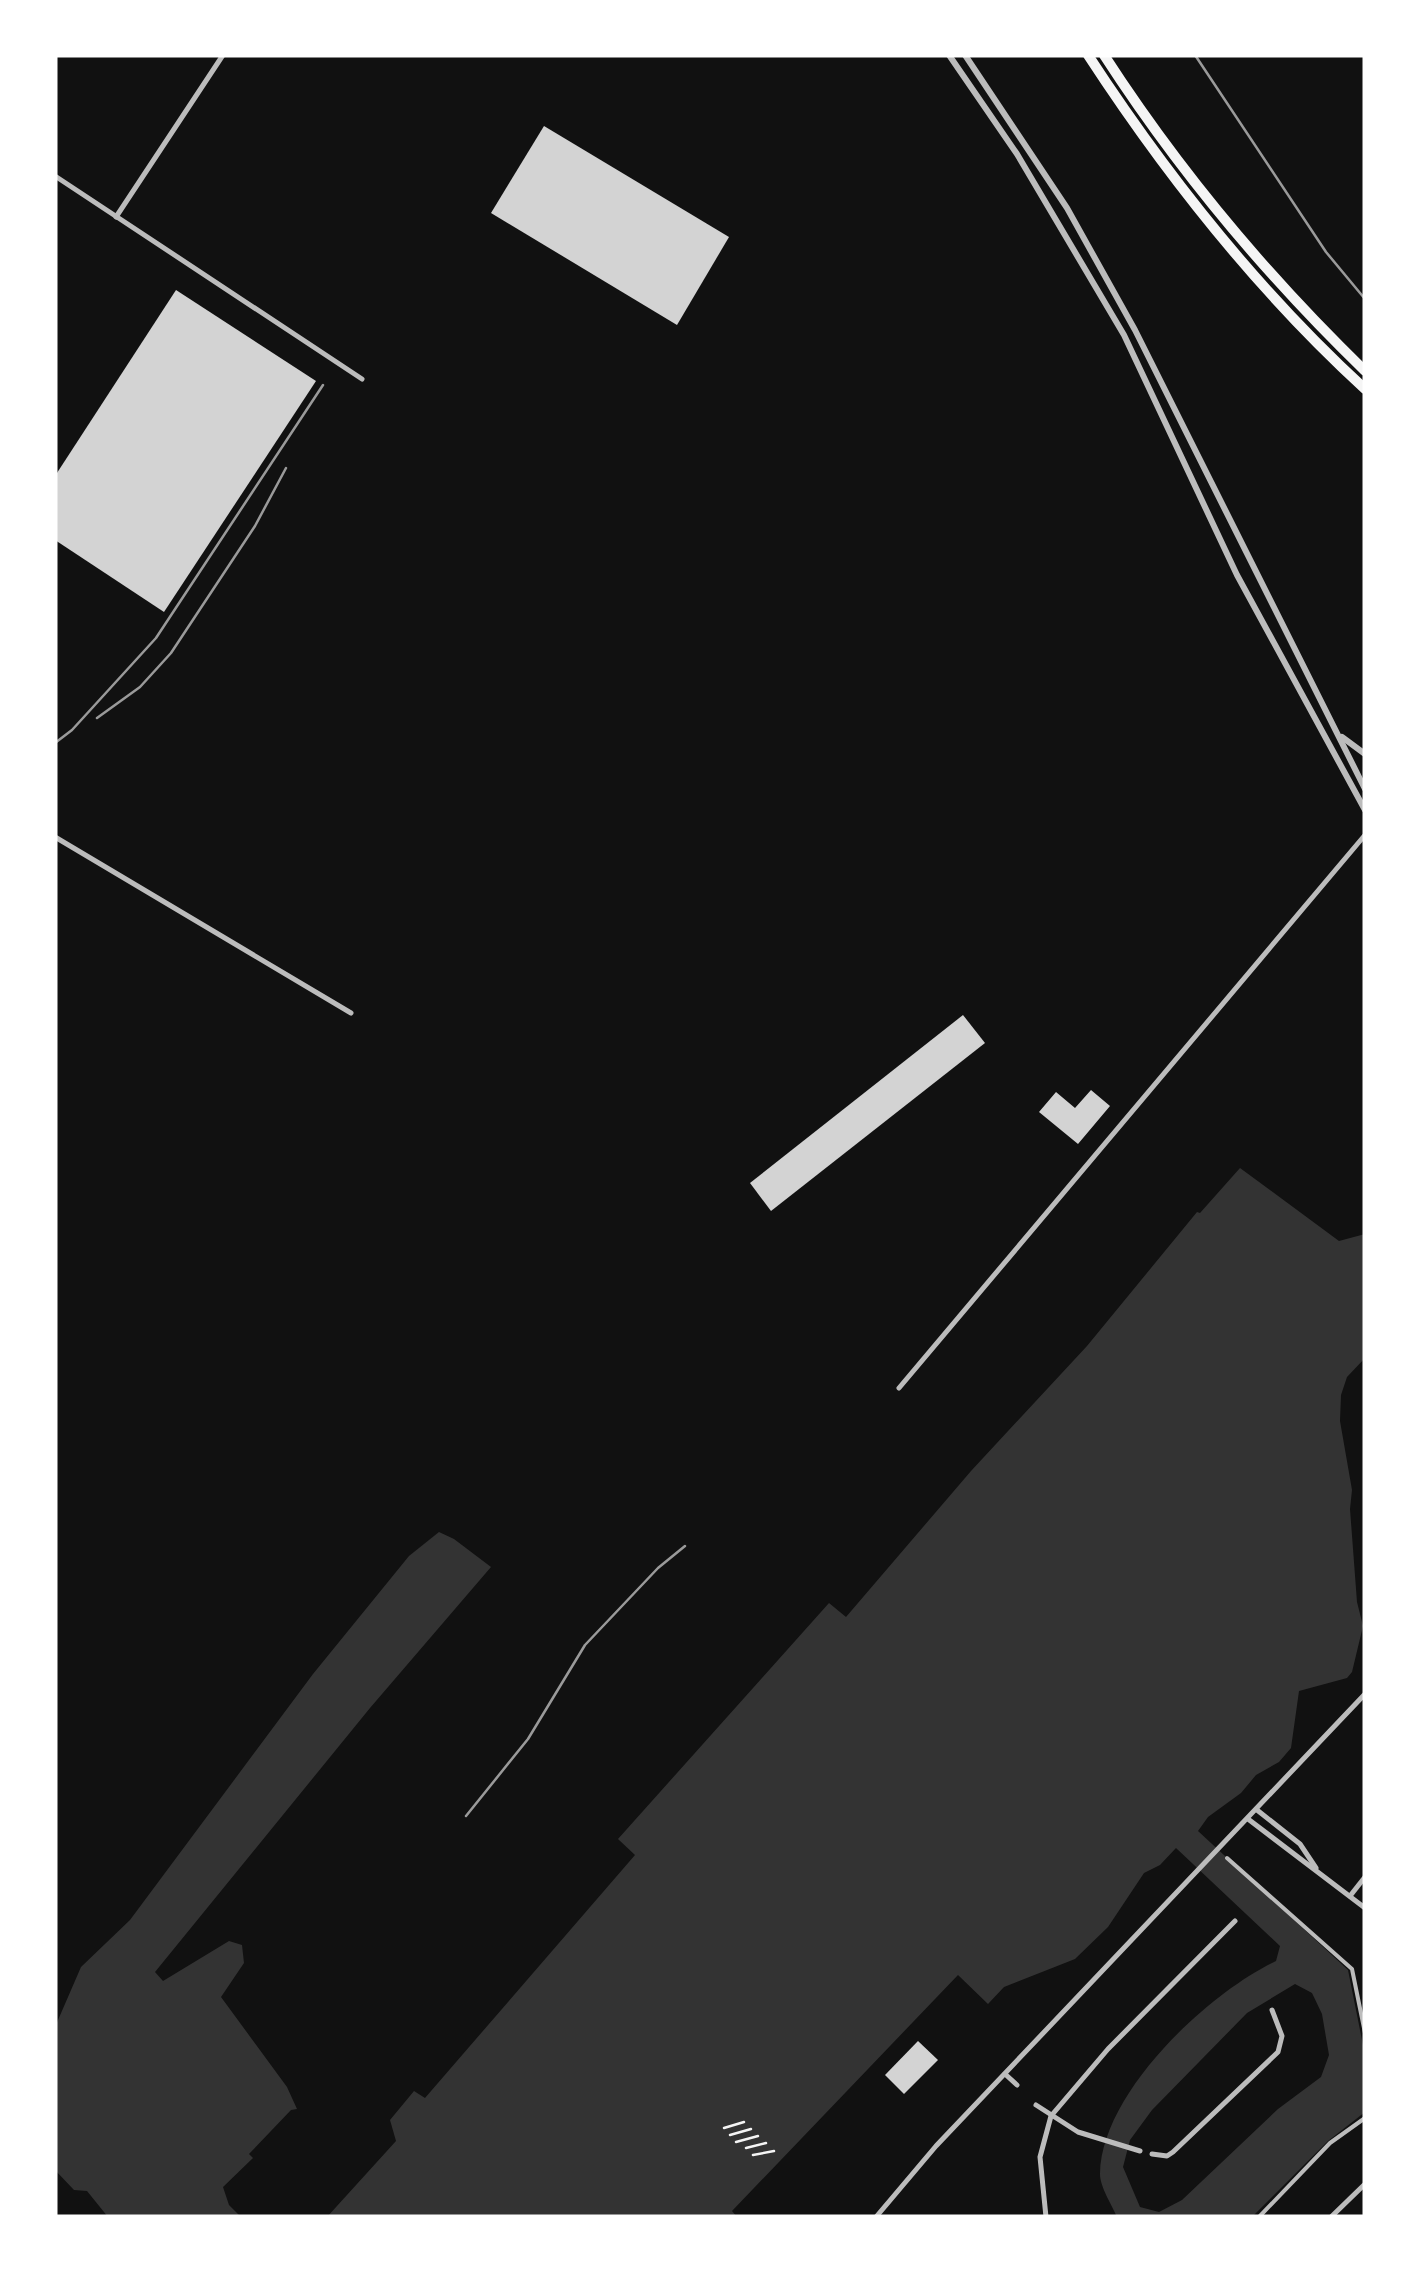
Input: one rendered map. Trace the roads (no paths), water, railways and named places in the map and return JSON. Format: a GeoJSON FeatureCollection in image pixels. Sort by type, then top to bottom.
{"type":"FeatureCollection","features":[{"type":"Feature","properties":{"kind":"highway"},"geometry":{"type":"LineString","coordinates":[[1088,55],[1159,159],[1274,297],[1365,388]]}},
{"type":"Feature","properties":{"kind":"highway"},"geometry":{"type":"LineString","coordinates":[[1104,55],[1170,152],[1280,286],[1365,371]]}},
{"type":"Feature","properties":{"kind":"street"},"geometry":{"type":"LineString","coordinates":[[116,216],[223,55]]}},
{"type":"Feature","properties":{"kind":"street"},"geometry":{"type":"LineString","coordinates":[[948,55],[1017,154],[1124,335],[1238,575],[1365,810]]}},
{"type":"Feature","properties":{"kind":"street"},"geometry":{"type":"LineString","coordinates":[[966,55],[1029,148],[1102,269],[1184,423],[1365,789]]}},
{"type":"Feature","properties":{"kind":"street"},"geometry":{"type":"LineString","coordinates":[[55,176],[362,379]]}},
{"type":"Feature","properties":{"kind":"street"},"geometry":{"type":"LineString","coordinates":[[1339,734],[1365,754]]}},
{"type":"Feature","properties":{"kind":"street"},"geometry":{"type":"LineString","coordinates":[[899,1388],[1365,836]]}},
{"type":"Feature","properties":{"kind":"street"},"geometry":{"type":"LineString","coordinates":[[55,838],[351,1013]]}},
{"type":"Feature","properties":{"kind":"street"},"geometry":{"type":"LineString","coordinates":[[876,2217],[925,2158],[1365,1694]]}},
{"type":"Feature","properties":{"kind":"street"},"geometry":{"type":"LineString","coordinates":[[1257,1810],[1300,1844],[1321,1874]]}},
{"type":"Feature","properties":{"kind":"street"},"geometry":{"type":"LineString","coordinates":[[1248,1819],[1365,1908]]}},
{"type":"Feature","properties":{"kind":"street"},"geometry":{"type":"LineString","coordinates":[[1227,1858],[1352,1969],[1365,2033]]}},
{"type":"Feature","properties":{"kind":"street"},"geometry":{"type":"LineString","coordinates":[[1350,1896],[1365,1877]]}},
{"type":"Feature","properties":{"kind":"street"},"geometry":{"type":"LineString","coordinates":[[1046,2217],[1040,2157],[1051,2116],[1108,2049],[1235,1921]]}},
{"type":"Feature","properties":{"kind":"street"},"geometry":{"type":"LineString","coordinates":[[1152,2154],[1166,2156],[1173,2152],[1278,2052],[1282,2036],[1272,2010]]}},
{"type":"Feature","properties":{"kind":"street"},"geometry":{"type":"LineString","coordinates":[[1005,2074],[1017,2086]]}},
{"type":"Feature","properties":{"kind":"street"},"geometry":{"type":"LineString","coordinates":[[1036,2105],[1078,2132],[1136,2150]]}},
{"type":"Feature","properties":{"kind":"street"},"geometry":{"type":"LineString","coordinates":[[1258,2217],[1330,2144],[1365,2118]]}},
{"type":"Feature","properties":{"kind":"street"},"geometry":{"type":"LineString","coordinates":[[1331,2217],[1365,2184]]}},
{"type":"Feature","properties":{"kind":"railway"},"geometry":{"type":"LineString","coordinates":[[1195,55],[1326,252],[1365,299]]}},
{"type":"Feature","properties":{"kind":"railway"},"geometry":{"type":"LineString","coordinates":[[55,743],[72,730],[156,638],[323,385]]}},
{"type":"Feature","properties":{"kind":"railway"},"geometry":{"type":"LineString","coordinates":[[97,718],[140,687],[171,653],[255,526],[286,468]]}},
{"type":"Feature","properties":{"kind":"railway"},"geometry":{"type":"LineString","coordinates":[[466,1816],[528,1739],[585,1645],[658,1568],[685,1546]]}}]}
